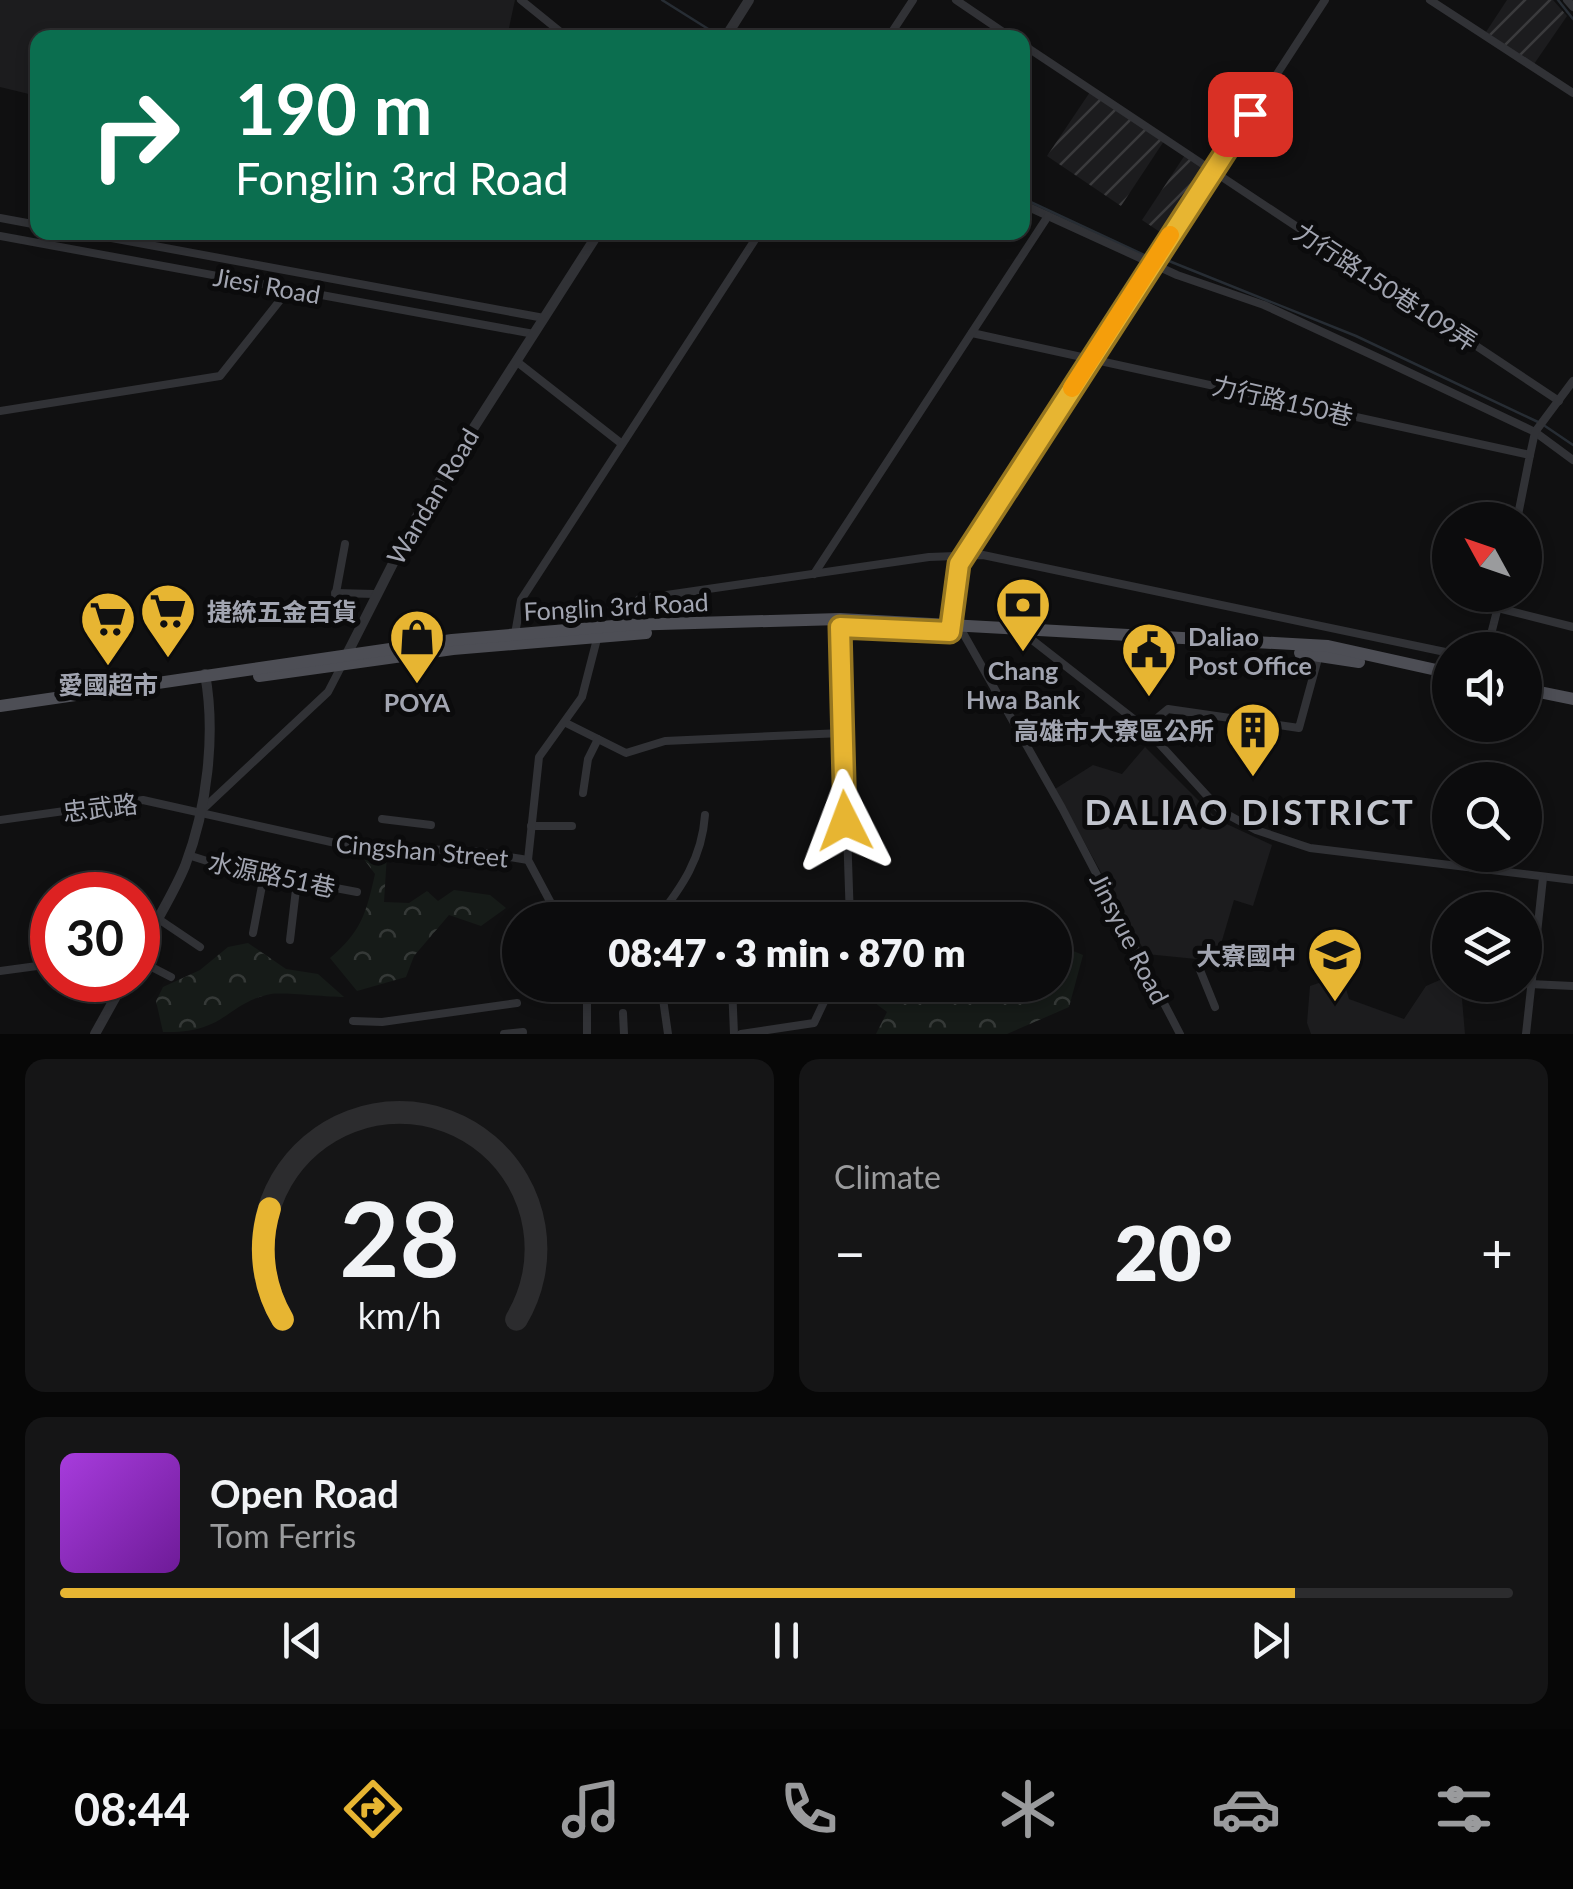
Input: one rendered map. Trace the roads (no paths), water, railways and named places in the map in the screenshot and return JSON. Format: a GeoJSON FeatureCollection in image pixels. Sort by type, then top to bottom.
{"type":"FeatureCollection","features":[{"type":"Feature","properties":{"kind":"main road","name":"Fonglin 3rd Road"},"geometry":{"type":"LineString","coordinates":[[344,660],[515,634],[840,623]]}},
{"type":"Feature","properties":{"kind":"main road","name":"Fonglin 3rd Road"},"geometry":{"type":"LineString","coordinates":[[205,678],[626,626],[840,623],[1320,650]]}},
{"type":"Feature","properties":{"kind":"main road"},"geometry":{"type":"LineString","coordinates":[[1320,650],[1432,670]]}},
{"type":"Feature","properties":{"kind":"main road"},"geometry":{"type":"LineString","coordinates":[[1320,650],[1432,677]]}},
{"type":"Feature","properties":{"kind":"main road"},"geometry":{"type":"LineString","coordinates":[[0,706],[205,678]]}},
{"type":"Feature","properties":{"kind":"main road"},"geometry":{"type":"LineString","coordinates":[[0,714],[205,678]]}},
{"type":"Feature","properties":{"kind":"main road"},"geometry":{"type":"LineString","coordinates":[[1542,692],[1573,698]]}},
{"type":"Feature","properties":{"kind":"main road"},"geometry":{"type":"LineString","coordinates":[[1542,701],[1573,707]]}},
{"type":"Feature","properties":{"kind":"street"},"geometry":{"type":"LineString","coordinates":[[521,0],[558,30]]}},
{"type":"Feature","properties":{"kind":"street"},"geometry":{"type":"LineString","coordinates":[[730,30],[750,0]]}},
{"type":"Feature","properties":{"kind":"street"},"geometry":{"type":"LineString","coordinates":[[893,30],[912,0]]}},
{"type":"Feature","properties":{"kind":"street"},"geometry":{"type":"LineString","coordinates":[[956,0],[1000,30]]}},
{"type":"Feature","properties":{"kind":"street"},"geometry":{"type":"LineString","coordinates":[[957,628],[964,556],[1325,0]]}},
{"type":"Feature","properties":{"kind":"street"},"geometry":{"type":"LineString","coordinates":[[1430,0],[1573,93]]}},
{"type":"Feature","properties":{"kind":"street"},"geometry":{"type":"LineString","coordinates":[[1567,0],[1573,8]]}},
{"type":"Feature","properties":{"kind":"street","name":"力行路150巷109弄"},"geometry":{"type":"LineString","coordinates":[[1030,49],[1560,401]]}},
{"type":"Feature","properties":{"kind":"street"},"geometry":{"type":"LineString","coordinates":[[1030,208],[1151,263],[1264,305],[1535,432],[1573,460]]}},
{"type":"Feature","properties":{"kind":"street"},"geometry":{"type":"LineString","coordinates":[[814,574],[1048,216]]}},
{"type":"Feature","properties":{"kind":"street"},"geometry":{"type":"LineString","coordinates":[[0,218],[30,224]]}},
{"type":"Feature","properties":{"kind":"street","name":"Jiesi Road"},"geometry":{"type":"LineString","coordinates":[[0,236],[534,334]]}},
{"type":"Feature","properties":{"kind":"street","name":"Jiesi Road"},"geometry":{"type":"LineString","coordinates":[[122,240],[544,318]]}},
{"type":"Feature","properties":{"kind":"street"},"geometry":{"type":"LineString","coordinates":[[544,318],[594,240]]}},
{"type":"Feature","properties":{"kind":"street"},"geometry":{"type":"LineString","coordinates":[[515,634],[521,600],[755,240]]}},
{"type":"Feature","properties":{"kind":"street"},"geometry":{"type":"LineString","coordinates":[[0,412],[220,376],[289,289]]}},
{"type":"Feature","properties":{"kind":"street","name":"Wandan Road"},"geometry":{"type":"LineString","coordinates":[[344,660],[416,518],[544,318]]}},
{"type":"Feature","properties":{"kind":"street","name":"力行路150巷"},"geometry":{"type":"LineString","coordinates":[[972,332],[1530,456]]}},
{"type":"Feature","properties":{"kind":"street"},"geometry":{"type":"LineString","coordinates":[[516,361],[622,444]]}},
{"type":"Feature","properties":{"kind":"street"},"geometry":{"type":"LineString","coordinates":[[1521,502],[1535,432],[1573,382]]}},
{"type":"Feature","properties":{"kind":"street"},"geometry":{"type":"LineString","coordinates":[[333,608],[344,544]]}},
{"type":"Feature","properties":{"kind":"street"},"geometry":{"type":"LineString","coordinates":[[626,626],[639,599],[983,555],[1432,649]]}},
{"type":"Feature","properties":{"kind":"street"},"geometry":{"type":"LineString","coordinates":[[335,593],[375,594]]}},
{"type":"Feature","properties":{"kind":"street"},"geometry":{"type":"LineString","coordinates":[[1514,612],[1573,627]]}},
{"type":"Feature","properties":{"kind":"street"},"geometry":{"type":"LineString","coordinates":[[840,623],[849,902]]}},
{"type":"Feature","properties":{"kind":"street","name":"Jinsyue Road"},"geometry":{"type":"LineString","coordinates":[[957,628],[1062,808],[1180,1034]]}},
{"type":"Feature","properties":{"kind":"street"},"geometry":{"type":"LineString","coordinates":[[551,902],[528,860],[539,757],[566,724],[593,668],[598,631]]}},
{"type":"Feature","properties":{"kind":"street"},"geometry":{"type":"LineString","coordinates":[[1031,635],[1145,728],[1221,811],[1256,830],[1310,848],[1573,880]]}},
{"type":"Feature","properties":{"kind":"street"},"geometry":{"type":"LineString","coordinates":[[1145,728],[1168,709],[1299,728],[1320,650]]}},
{"type":"Feature","properties":{"kind":"street"},"geometry":{"type":"LineString","coordinates":[[199,812],[328,692],[344,660]]}},
{"type":"Feature","properties":{"kind":"street"},"geometry":{"type":"LineString","coordinates":[[160,914],[188,854],[199,812],[208,748],[205,678]]}},
{"type":"Feature","properties":{"kind":"street"},"geometry":{"type":"LineString","coordinates":[[566,724],[626,753],[665,741],[842,733]]}},
{"type":"Feature","properties":{"kind":"street"},"geometry":{"type":"LineString","coordinates":[[583,794],[588,759],[598,739]]}},
{"type":"Feature","properties":{"kind":"street","name":"忠武路"},"geometry":{"type":"LineString","coordinates":[[0,820],[143,800],[199,812]]}},
{"type":"Feature","properties":{"kind":"street","name":"Cingshan Street"},"geometry":{"type":"LineString","coordinates":[[199,812],[349,846],[472,852],[528,860]]}},
{"type":"Feature","properties":{"kind":"street"},"geometry":{"type":"LineString","coordinates":[[670,902],[685,882],[704,841],[705,815]]}},
{"type":"Feature","properties":{"kind":"street"},"geometry":{"type":"LineString","coordinates":[[382,819],[432,825]]}},
{"type":"Feature","properties":{"kind":"street"},"geometry":{"type":"LineString","coordinates":[[532,826],[572,826]]}},
{"type":"Feature","properties":{"kind":"street","name":"水源路51巷"},"geometry":{"type":"LineString","coordinates":[[188,854],[264,875],[357,892]]}},
{"type":"Feature","properties":{"kind":"street"},"geometry":{"type":"LineString","coordinates":[[253,933],[264,875]]}},
{"type":"Feature","properties":{"kind":"street"},"geometry":{"type":"LineString","coordinates":[[1541,892],[1543,878]]}},
{"type":"Feature","properties":{"kind":"street"},"geometry":{"type":"LineString","coordinates":[[290,940],[297,882]]}},
{"type":"Feature","properties":{"kind":"street"},"geometry":{"type":"LineString","coordinates":[[160,919],[200,946]]}},
{"type":"Feature","properties":{"kind":"street"},"geometry":{"type":"LineString","coordinates":[[0,971],[30,967]]}},
{"type":"Feature","properties":{"kind":"street"},"geometry":{"type":"LineString","coordinates":[[160,970],[171,976]]}},
{"type":"Feature","properties":{"kind":"street"},"geometry":{"type":"LineString","coordinates":[[1200,970],[1215,1006]]}},
{"type":"Feature","properties":{"kind":"street"},"geometry":{"type":"LineString","coordinates":[[1542,985],[1573,986]]}},
{"type":"Feature","properties":{"kind":"street"},"geometry":{"type":"LineString","coordinates":[[95,1034],[112,1002]]}},
{"type":"Feature","properties":{"kind":"street"},"geometry":{"type":"LineString","coordinates":[[587,1002],[587,1034]]}},
{"type":"Feature","properties":{"kind":"street"},"geometry":{"type":"LineString","coordinates":[[663,1002],[668,1034]]}},
{"type":"Feature","properties":{"kind":"street"},"geometry":{"type":"LineString","coordinates":[[734,1002],[738,1034],[814,1023],[824,1002]]}},
{"type":"Feature","properties":{"kind":"street"},"geometry":{"type":"LineString","coordinates":[[1526,1034],[1529,1002]]}},
{"type":"Feature","properties":{"kind":"street"},"geometry":{"type":"LineString","coordinates":[[352,1021],[382,1022],[517,1004]]}},
{"type":"Feature","properties":{"kind":"street"},"geometry":{"type":"LineString","coordinates":[[623,1013],[624,1034]]}},
{"type":"Feature","properties":{"kind":"street"},"geometry":{"type":"LineString","coordinates":[[382,1022],[385,1034]]}},
{"type":"Feature","properties":{"kind":"street"},"geometry":{"type":"LineString","coordinates":[[504,1034],[523,1032]]}},
{"type":"Feature","properties":{"kind":"waterway"},"geometry":{"type":"LineString","coordinates":[[662,0],[710,30]]}},
{"type":"Feature","properties":{"kind":"waterway"},"geometry":{"type":"LineString","coordinates":[[1558,0],[1573,19]]}},
{"type":"Feature","properties":{"kind":"waterway"},"geometry":{"type":"LineString","coordinates":[[1030,202],[1144,255]]}},
{"type":"Feature","properties":{"kind":"waterway"},"geometry":{"type":"LineString","coordinates":[[1164,259],[1356,336],[1538,422]]}},
{"type":"Feature","properties":{"kind":"waterway"},"geometry":{"type":"LineString","coordinates":[[1545,426],[1573,445]]}},
{"type":"Feature","properties":{"kind":"place","name":"Chang Hwa Bank"},"geometry":{"type":"Point","coordinates":[1023,654]}},
{"type":"Feature","properties":{"kind":"place","name":"捷統五金百貨"},"geometry":{"type":"Point","coordinates":[168,660]}},
{"type":"Feature","properties":{"kind":"place","name":"愛國超市"},"geometry":{"type":"Point","coordinates":[108,668]}},
{"type":"Feature","properties":{"kind":"place","name":"POYA"},"geometry":{"type":"Point","coordinates":[417,686]}},
{"type":"Feature","properties":{"kind":"place","name":"Daliao Post Office"},"geometry":{"type":"Point","coordinates":[1149,699]}},
{"type":"Feature","properties":{"kind":"place","name":"高雄市大寮區公所"},"geometry":{"type":"Point","coordinates":[1253,779]}},
{"type":"Feature","properties":{"kind":"place","name":"大寮國中"},"geometry":{"type":"Point","coordinates":[1335,1004]}},
{"type":"Feature","properties":{"kind":"district","name":"DALIAO DISTRICT"},"geometry":{"type":"Point","coordinates":[1250,811]}}]}
